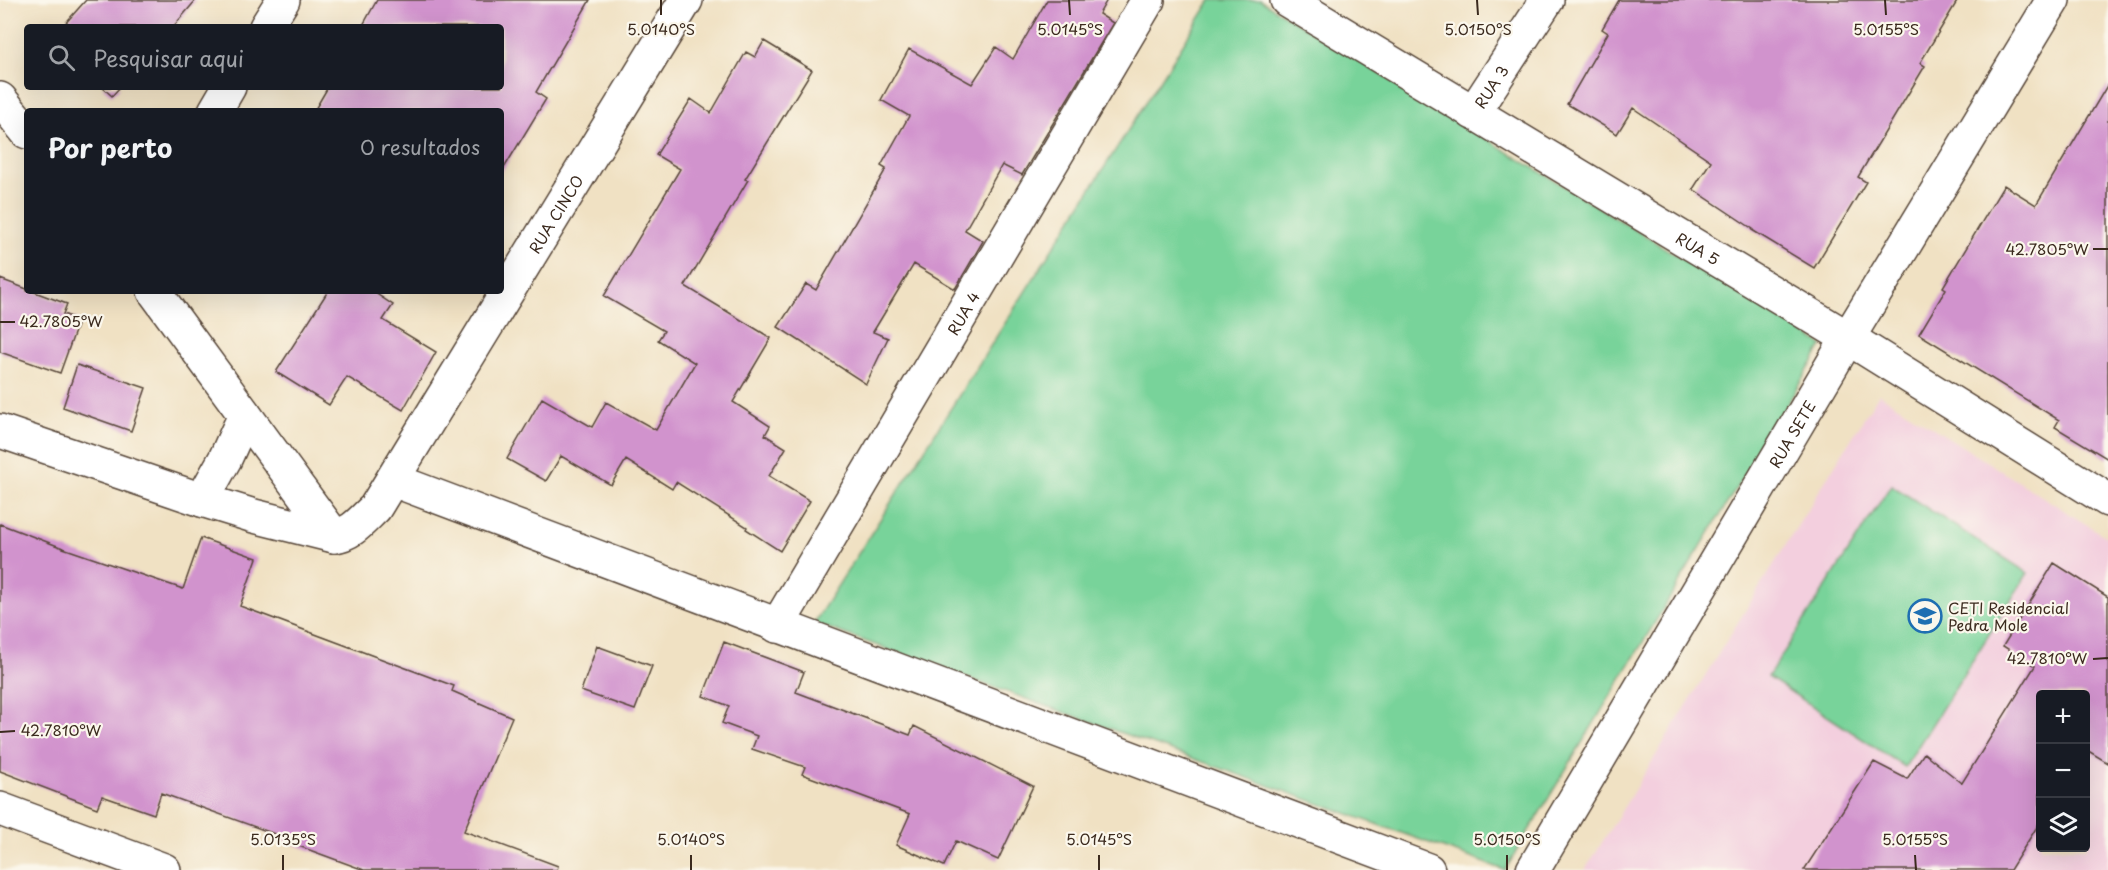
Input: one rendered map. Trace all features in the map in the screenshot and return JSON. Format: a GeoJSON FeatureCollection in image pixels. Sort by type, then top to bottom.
{"type":"FeatureCollection","features":[{"type":"Feature","properties":{"kind":"street"},"geometry":{"type":"LineString","coordinates":[[268,24],[283,0]]}},
{"type":"Feature","properties":{"kind":"street","name":"RUA CINCO"},"geometry":{"type":"LineString","coordinates":[[334,536],[343,535],[351,530],[375,508],[686,0]]}},
{"type":"Feature","properties":{"kind":"street","name":"RUA 4"},"geometry":{"type":"LineString","coordinates":[[777,626],[1148,0]]}},
{"type":"Feature","properties":{"kind":"street","name":"RUA 5"},"geometry":{"type":"LineString","coordinates":[[1287,0],[1848,338],[2108,500]]}},
{"type":"Feature","properties":{"kind":"street","name":"RUA 3"},"geometry":{"type":"LineString","coordinates":[[1473,113],[1547,0]]}},
{"type":"Feature","properties":{"kind":"street","name":"RUA SETE"},"geometry":{"type":"LineString","coordinates":[[1533,870],[1848,338],[2053,0]]}},
{"type":"Feature","properties":{"kind":"street"},"geometry":{"type":"LineString","coordinates":[[217,108],[227,90]]}},
{"type":"Feature","properties":{"kind":"street"},"geometry":{"type":"LineString","coordinates":[[0,99],[24,128]]}},
{"type":"Feature","properties":{"kind":"street"},"geometry":{"type":"LineString","coordinates":[[156,294],[334,536]]}},
{"type":"Feature","properties":{"kind":"street"},"geometry":{"type":"LineString","coordinates":[[202,500],[225,459],[245,414]]}},
{"type":"Feature","properties":{"kind":"street"},"geometry":{"type":"LineString","coordinates":[[0,431],[202,500],[334,536]]}},
{"type":"Feature","properties":{"kind":"street"},"geometry":{"type":"LineString","coordinates":[[393,480],[1428,870]]}},
{"type":"Feature","properties":{"kind":"street"},"geometry":{"type":"LineString","coordinates":[[0,809],[164,870]]}},
{"type":"Feature","properties":{"kind":"shaded area","name":"CETI Residencial Pedra Mole"},"geometry":{"type":"Polygon","coordinates":[[[1879,394],[2108,538],[2108,870],[1585,870],[1879,394]]]}},
{"type":"Feature","properties":{"kind":"green space"},"geometry":{"type":"Polygon","coordinates":[[[1211,0],[1260,0],[1823,345],[1505,870],[814,623],[1211,0]]]}},
{"type":"Feature","properties":{"kind":"green space"},"geometry":{"type":"Polygon","coordinates":[[[1891,485],[2028,573],[1905,767],[1768,677],[1891,485]]]}},
{"type":"Feature","properties":{"kind":"building"},"geometry":{"type":"Polygon","coordinates":[[[86,0],[196,0],[176,24],[65,24],[86,0]]]}},
{"type":"Feature","properties":{"kind":"building"},"geometry":{"type":"Polygon","coordinates":[[[377,0],[590,0],[536,92],[546,99],[504,168],[504,108],[316,108],[326,90],[504,90],[504,24],[364,24],[377,0]]]}},
{"type":"Feature","properties":{"kind":"building"},"geometry":{"type":"Polygon","coordinates":[[[1047,0],[1107,0],[1099,14],[1113,23],[1022,175],[1002,165],[965,230],[983,241],[955,289],[914,264],[873,332],[888,338],[866,384],[778,327],[806,284],[816,290],[886,169],[881,166],[909,116],[881,100],[909,49],[972,84],[996,47],[1013,59],[1047,0]]]}},
{"type":"Feature","properties":{"kind":"building"},"geometry":{"type":"Polygon","coordinates":[[[1619,0],[1958,0],[1920,63],[1925,66],[1858,177],[1866,182],[1814,268],[1752,230],[1693,189],[1711,161],[1633,108],[1617,134],[1567,104],[1608,33],[1602,29],[1619,0]]]}},
{"type":"Feature","properties":{"kind":"building"},"geometry":{"type":"Polygon","coordinates":[[[764,41],[812,70],[745,179],[748,180],[685,286],[771,338],[733,402],[770,426],[765,435],[786,448],[769,476],[810,501],[780,551],[676,482],[672,489],[626,460],[611,485],[561,456],[546,481],[507,459],[542,398],[592,427],[606,402],[656,430],[695,363],[658,340],[664,331],[604,296],[680,169],[656,155],[691,99],[711,113],[746,52],[755,57],[764,41]]]}},
{"type":"Feature","properties":{"kind":"building"},"geometry":{"type":"Polygon","coordinates":[[[2108,84],[2108,459],[2055,427],[2059,420],[1919,334],[1946,289],[1943,287],[2004,185],[2036,205],[2108,84]]]}},
{"type":"Feature","properties":{"kind":"building"},"geometry":{"type":"Polygon","coordinates":[[[105,90],[117,90],[112,96],[105,90]]]}},
{"type":"Feature","properties":{"kind":"building"},"geometry":{"type":"Polygon","coordinates":[[[0,279],[24,288],[24,294],[40,294],[67,304],[63,314],[79,320],[60,373],[0,352],[0,279]]]}},
{"type":"Feature","properties":{"kind":"building"},"geometry":{"type":"Polygon","coordinates":[[[326,294],[376,294],[393,305],[383,320],[436,352],[403,410],[347,377],[329,405],[276,372],[326,294]]]}},
{"type":"Feature","properties":{"kind":"building"},"geometry":{"type":"Polygon","coordinates":[[[77,365],[146,388],[131,431],[63,407],[77,365]]]}},
{"type":"Feature","properties":{"kind":"building"},"geometry":{"type":"Polygon","coordinates":[[[0,524],[183,589],[201,538],[257,558],[240,606],[454,686],[452,691],[512,717],[464,831],[558,866],[557,870],[364,870],[285,841],[286,838],[161,793],[154,814],[102,796],[97,808],[0,771],[0,524]]]}},
{"type":"Feature","properties":{"kind":"building"},"geometry":{"type":"Polygon","coordinates":[[[2054,563],[2108,597],[2108,763],[2090,752],[2090,690],[2036,690],[2036,828],[2010,870],[1804,870],[1874,762],[1907,779],[1924,753],[1962,783],[2035,666],[2003,646],[2054,563]]]}},
{"type":"Feature","properties":{"kind":"building"},"geometry":{"type":"Polygon","coordinates":[[[724,642],[804,672],[796,692],[910,735],[914,726],[1033,786],[998,860],[956,841],[944,866],[896,845],[910,814],[802,774],[805,767],[752,749],[757,736],[722,723],[729,706],[703,696],[724,642]]]}},
{"type":"Feature","properties":{"kind":"building"},"geometry":{"type":"Polygon","coordinates":[[[597,646],[652,666],[635,710],[581,691],[597,646]]]}},
{"type":"Feature","properties":{"kind":"place","name":"CETI Residencial Pedra Mole"},"geometry":{"type":"Point","coordinates":[1925,616]}}]}
